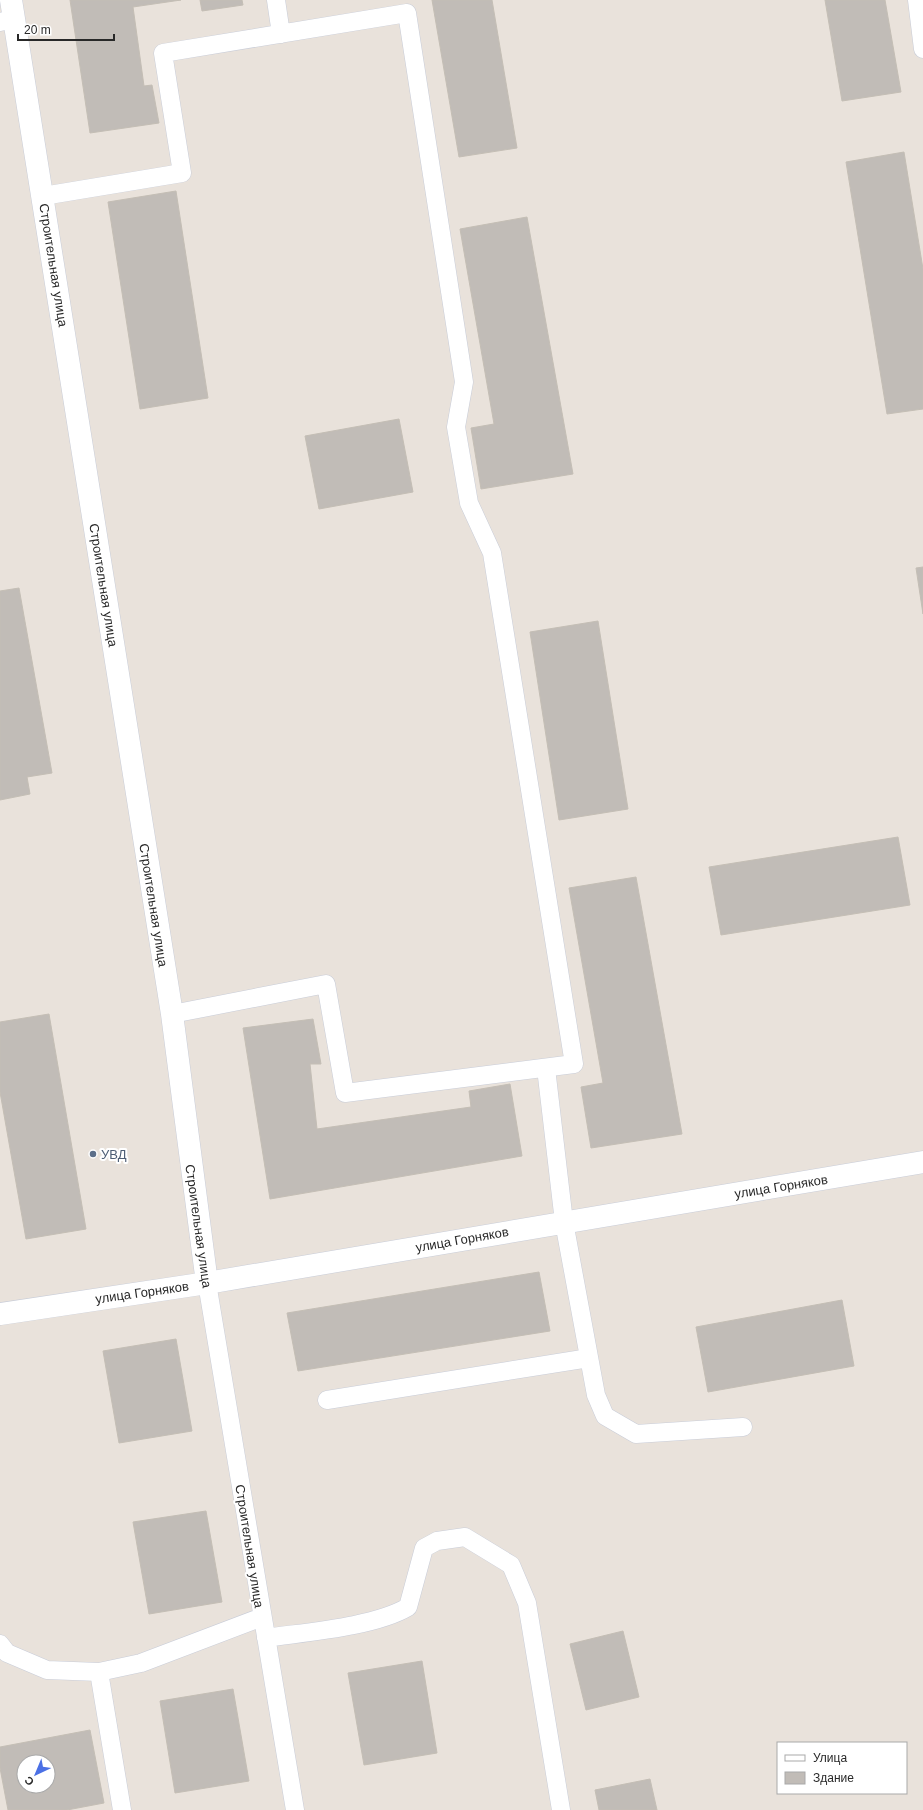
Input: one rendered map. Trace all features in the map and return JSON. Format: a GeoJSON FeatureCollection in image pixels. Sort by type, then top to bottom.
{"type":"FeatureCollection","features":[{"type":"Feature","properties":{"kind":"street","name":"Строительная улица"},"geometry":{"type":"LineString","coordinates":[[8,14],[43,196],[172,1014],[207,1283]]}},
{"type":"Feature","properties":{"kind":"street","name":"улица Горняков"},"geometry":{"type":"LineString","coordinates":[[0,1314],[207,1283],[923,1162]]}},
{"type":"Feature","properties":{"kind":"lane"},"geometry":{"type":"LineString","coordinates":[[276,0],[281,34]]}},
{"type":"Feature","properties":{"kind":"lane"},"geometry":{"type":"LineString","coordinates":[[916,0],[923,49]]}},
{"type":"Feature","properties":{"kind":"lane"},"geometry":{"type":"LineString","coordinates":[[43,196],[182,174],[163,53],[407,13],[464,382],[456,428],[469,503],[492,552],[574,1064],[345,1093],[326,984],[172,1014]]}},
{"type":"Feature","properties":{"kind":"lane"},"geometry":{"type":"LineString","coordinates":[[546,1068],[564,1222],[596,1395],[604,1416],[636,1434],[743,1427]]}},
{"type":"Feature","properties":{"kind":"lane","name":"Строительная улица"},"geometry":{"type":"LineString","coordinates":[[207,1283],[295,1810]]}},
{"type":"Feature","properties":{"kind":"lane"},"geometry":{"type":"LineString","coordinates":[[327,1400],[589,1358]]}},
{"type":"Feature","properties":{"kind":"lane"},"geometry":{"type":"LineString","coordinates":[[266,1638],[354,1624],[397,1613],[408,1607],[424,1548],[437,1541],[465,1537],[511,1565],[527,1603],[561,1810]]}},
{"type":"Feature","properties":{"kind":"lane"},"geometry":{"type":"LineString","coordinates":[[0,1644],[7,1653],[47,1670],[99,1672],[142,1663],[262,1617]]}},
{"type":"Feature","properties":{"kind":"lane"},"geometry":{"type":"LineString","coordinates":[[99,1672],[122,1810]]}},
{"type":"Feature","properties":{"kind":"building"},"geometry":{"type":"Polygon","coordinates":[[[70,0],[181,0],[133,7],[144,86],[152,85],[159,123],[90,133],[70,0]]]}},
{"type":"Feature","properties":{"kind":"building"},"geometry":{"type":"Polygon","coordinates":[[[200,0],[242,0],[243,5],[202,11],[200,0]]]}},
{"type":"Feature","properties":{"kind":"building"},"geometry":{"type":"Polygon","coordinates":[[[432,0],[492,0],[517,148],[459,157],[432,0]]]}},
{"type":"Feature","properties":{"kind":"building"},"geometry":{"type":"Polygon","coordinates":[[[825,0],[885,0],[901,92],[842,101],[825,0]]]}},
{"type":"Feature","properties":{"kind":"building"},"geometry":{"type":"Polygon","coordinates":[[[904,152],[923,269],[923,409],[887,414],[846,162],[904,152]]]}},
{"type":"Feature","properties":{"kind":"building"},"geometry":{"type":"Polygon","coordinates":[[[176,191],[208,398],[140,409],[108,202],[176,191]]]}},
{"type":"Feature","properties":{"kind":"building"},"geometry":{"type":"Polygon","coordinates":[[[527,217],[573,474],[481,489],[471,428],[494,424],[460,229],[527,217]]]}},
{"type":"Feature","properties":{"kind":"building"},"geometry":{"type":"Polygon","coordinates":[[[399,419],[413,492],[319,509],[305,436],[399,419]]]}},
{"type":"Feature","properties":{"kind":"building"},"geometry":{"type":"Polygon","coordinates":[[[923,567],[923,614],[916,568],[923,567]]]}},
{"type":"Feature","properties":{"kind":"building"},"geometry":{"type":"Polygon","coordinates":[[[19,588],[52,773],[27,777],[30,794],[0,800],[0,591],[19,588]]]}},
{"type":"Feature","properties":{"kind":"building"},"geometry":{"type":"Polygon","coordinates":[[[598,621],[628,809],[559,820],[530,632],[598,621]]]}},
{"type":"Feature","properties":{"kind":"building"},"geometry":{"type":"Polygon","coordinates":[[[898,837],[910,905],[721,935],[709,867],[898,837]]]}},
{"type":"Feature","properties":{"kind":"building"},"geometry":{"type":"Polygon","coordinates":[[[636,877],[682,1134],[591,1148],[581,1087],[603,1083],[569,888],[636,877]]]}},
{"type":"Feature","properties":{"kind":"building"},"geometry":{"type":"Polygon","coordinates":[[[49,1014],[86,1229],[26,1239],[0,1092],[0,1022],[49,1014]]]}},
{"type":"Feature","properties":{"kind":"building"},"geometry":{"type":"Polygon","coordinates":[[[313,1019],[321,1064],[310,1064],[317,1129],[471,1107],[469,1091],[510,1084],[522,1156],[270,1199],[243,1028],[313,1019]]]}},
{"type":"Feature","properties":{"kind":"building"},"geometry":{"type":"Polygon","coordinates":[[[539,1272],[550,1331],[298,1371],[287,1313],[539,1272]]]}},
{"type":"Feature","properties":{"kind":"building"},"geometry":{"type":"Polygon","coordinates":[[[842,1300],[854,1366],[708,1392],[696,1327],[842,1300]]]}},
{"type":"Feature","properties":{"kind":"building"},"geometry":{"type":"Polygon","coordinates":[[[176,1339],[192,1431],[119,1443],[103,1351],[176,1339]]]}},
{"type":"Feature","properties":{"kind":"building"},"geometry":{"type":"Polygon","coordinates":[[[206,1511],[222,1602],[149,1614],[133,1522],[206,1511]]]}},
{"type":"Feature","properties":{"kind":"building"},"geometry":{"type":"Polygon","coordinates":[[[623,1631],[639,1697],[586,1710],[570,1644],[623,1631]]]}},
{"type":"Feature","properties":{"kind":"building"},"geometry":{"type":"Polygon","coordinates":[[[422,1661],[437,1753],[364,1765],[348,1673],[422,1661]]]}},
{"type":"Feature","properties":{"kind":"building"},"geometry":{"type":"Polygon","coordinates":[[[233,1689],[249,1781],[175,1793],[160,1701],[233,1689]]]}},
{"type":"Feature","properties":{"kind":"building"},"geometry":{"type":"Polygon","coordinates":[[[90,1730],[104,1803],[67,1810],[8,1810],[0,1768],[0,1747],[90,1730]]]}},
{"type":"Feature","properties":{"kind":"building"},"geometry":{"type":"Polygon","coordinates":[[[650,1779],[657,1810],[599,1810],[595,1790],[650,1779]]]}},
{"type":"Feature","properties":{"kind":"place","name":"УВД"},"geometry":{"type":"Point","coordinates":[93,1154]}}]}
